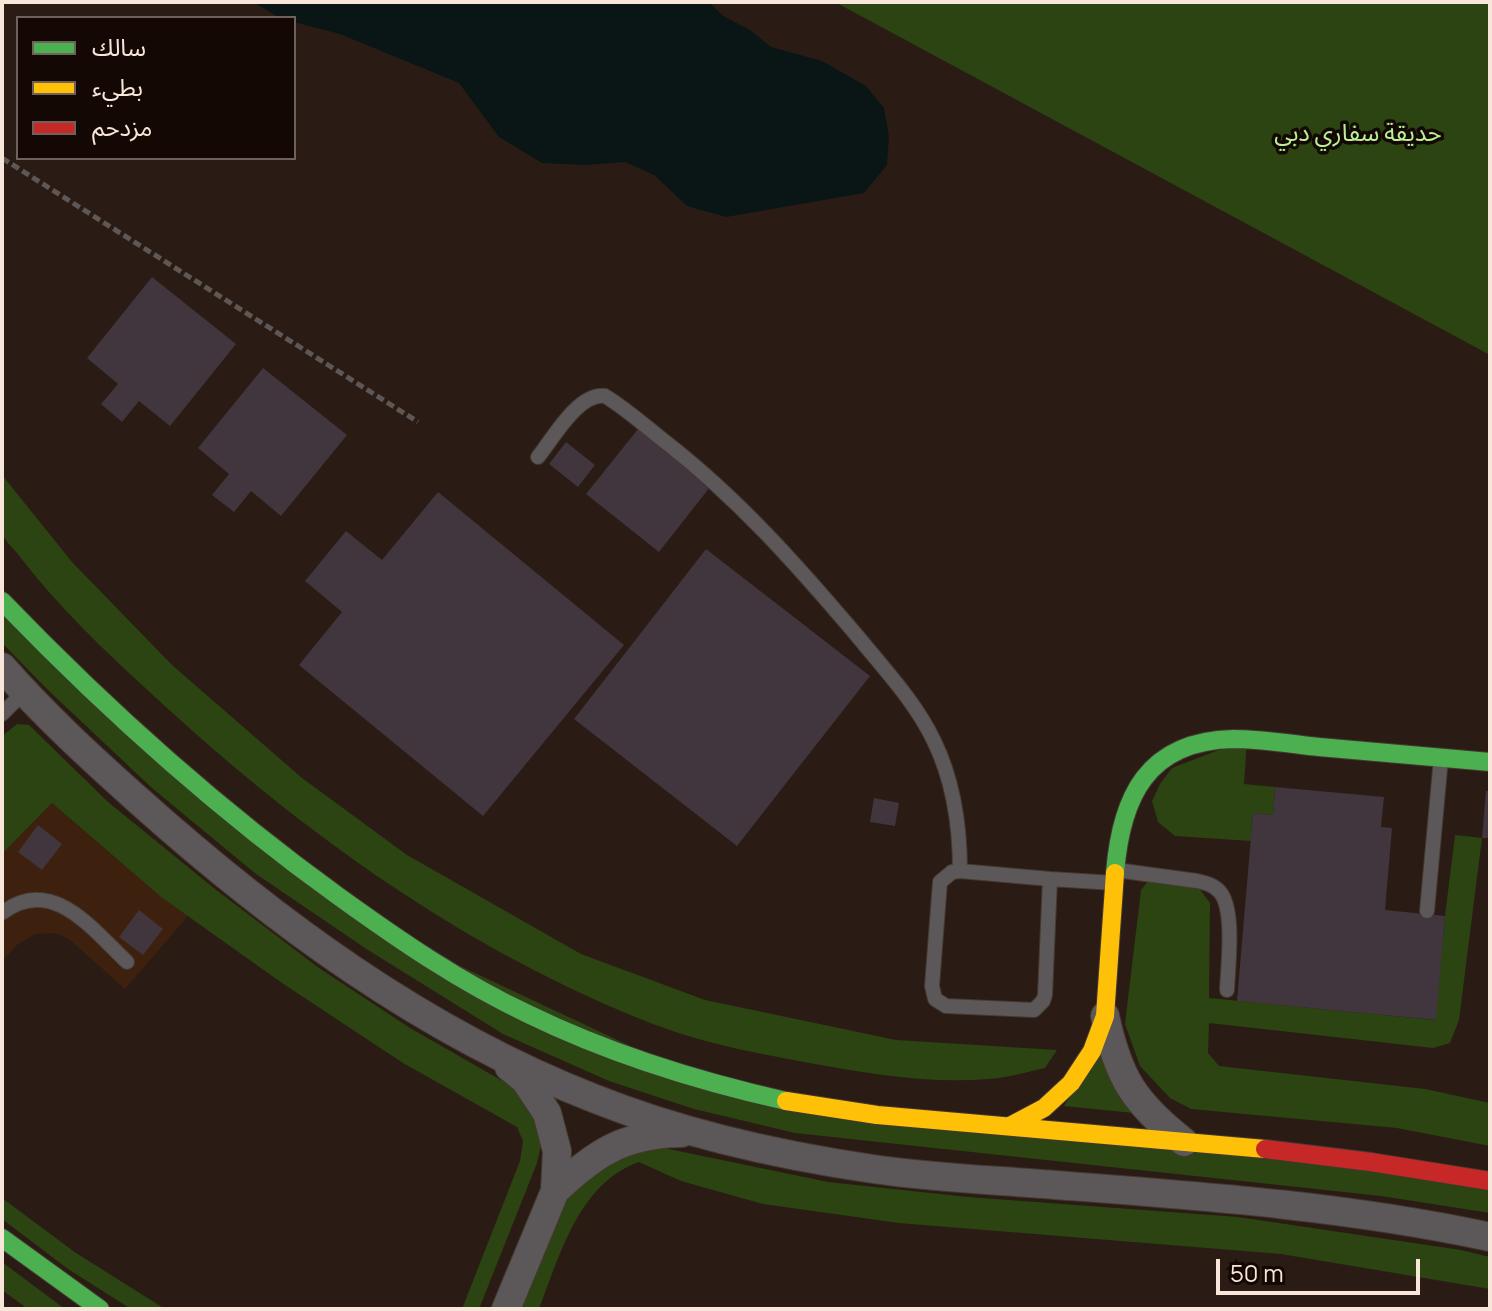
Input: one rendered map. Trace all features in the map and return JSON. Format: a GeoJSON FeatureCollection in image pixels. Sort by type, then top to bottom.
{"type":"FeatureCollection","features":[{"type":"Feature","properties":{"kind":"street"},"geometry":{"type":"LineString","coordinates":[[2,601],[136,736],[219,807],[307,874],[397,938],[491,995],[588,1041],[691,1076],[796,1103],[902,1119],[1363,1159],[1490,1181]]}},
{"type":"Feature","properties":{"kind":"street"},"geometry":{"type":"LineString","coordinates":[[2,667],[109,774],[198,853],[291,927],[390,994],[494,1053],[592,1098],[695,1133],[786,1155],[879,1170],[1287,1204],[1387,1217],[1490,1237]]}},
{"type":"Feature","properties":{"kind":"street"},"geometry":{"type":"LineString","coordinates":[[1010,1126],[1044,1108],[1071,1083],[1092,1051],[1105,1016],[1124,810],[1136,785],[1155,763],[1179,748],[1206,740],[1235,739],[1490,762]]}},
{"type":"Feature","properties":{"kind":"street"},"geometry":{"type":"LineString","coordinates":[[1105,1016],[1113,1053],[1130,1088],[1154,1118],[1184,1142]]}},
{"type":"Feature","properties":{"kind":"street"},"geometry":{"type":"LineString","coordinates":[[494,1053],[525,1080],[547,1113],[557,1151],[555,1191],[506,1309]]}},
{"type":"Feature","properties":{"kind":"street"},"geometry":{"type":"LineString","coordinates":[[555,1191],[584,1164],[618,1144],[656,1134],[695,1133]]}},
{"type":"Feature","properties":{"kind":"street"},"geometry":{"type":"LineString","coordinates":[[2,1238],[100,1309]]}},
{"type":"Feature","properties":{"kind":"lane"},"geometry":{"type":"LineString","coordinates":[[538,457],[580,404],[595,395],[605,396],[687,459],[744,509],[812,582],[917,711],[947,771],[960,837],[960,871]]}},
{"type":"Feature","properties":{"kind":"lane"},"geometry":{"type":"LineString","coordinates":[[2,714],[24,692]]}},
{"type":"Feature","properties":{"kind":"lane"},"geometry":{"type":"LineString","coordinates":[[1427,911],[1441,758]]}},
{"type":"Feature","properties":{"kind":"lane"},"geometry":{"type":"LineString","coordinates":[[1050,879],[1045,995],[1040,1007],[1027,1012],[946,1006],[935,999],[932,993],[939,890],[945,876],[960,871],[1050,879],[1116,877],[1209,884],[1220,891],[1226,902],[1227,990]]}},
{"type":"Feature","properties":{"kind":"lane"},"geometry":{"type":"LineString","coordinates":[[2,913],[27,900],[44,899],[60,904],[127,962]]}},
{"type":"Feature","properties":{"kind":"path"},"geometry":{"type":"LineString","coordinates":[[2,158],[418,422]]}},
{"type":"Feature","properties":{"kind":"shaded area"},"geometry":{"type":"Polygon","coordinates":[[[253,2],[709,2],[723,16],[750,30],[771,47],[822,61],[866,86],[884,108],[889,137],[887,165],[864,193],[726,217],[687,206],[654,175],[625,162],[585,165],[542,163],[499,137],[459,83],[340,34],[296,23],[296,16],[277,16],[253,2]]]}},
{"type":"Feature","properties":{"kind":"shaded area"},"geometry":{"type":"Polygon","coordinates":[[[52,803],[161,897],[188,916],[125,989],[69,939],[55,933],[36,934],[18,944],[2,961],[2,854],[52,803]]]}},
{"type":"Feature","properties":{"kind":"green space","name":"حديقة سفاري دبي"},"geometry":{"type":"Polygon","coordinates":[[[835,2],[1490,2],[1490,355],[835,2]]]}},
{"type":"Feature","properties":{"kind":"green space"},"geometry":{"type":"Polygon","coordinates":[[[2,475],[72,562],[172,665],[302,778],[407,855],[581,954],[705,1000],[896,1040],[1057,1050],[1045,1068],[995,1078],[923,1079],[858,1071],[753,1052],[672,1031],[584,995],[517,961],[452,924],[327,841],[211,747],[118,663],[65,610],[4,538],[1,526],[2,475]]]}},
{"type":"Feature","properties":{"kind":"green space"},"geometry":{"type":"Polygon","coordinates":[[[2,605],[379,928],[709,1083],[1490,1185],[1490,1213],[1381,1196],[795,1133],[694,1109],[609,1081],[503,1034],[368,950],[256,874],[152,788],[2,643],[2,605]]]}},
{"type":"Feature","properties":{"kind":"green space"},"geometry":{"type":"Polygon","coordinates":[[[17,724],[29,725],[108,802],[319,968],[410,1028],[520,1091],[536,1115],[542,1141],[537,1163],[479,1309],[462,1309],[520,1161],[523,1141],[517,1127],[403,1063],[282,983],[161,897],[52,803],[2,854],[2,736],[17,724]]]}},
{"type":"Feature","properties":{"kind":"green space"},"geometry":{"type":"Polygon","coordinates":[[[1247,739],[1244,784],[1275,787],[1273,815],[1253,813],[1251,841],[1175,836],[1158,822],[1152,801],[1172,768],[1247,739]]]}},
{"type":"Feature","properties":{"kind":"green space"},"geometry":{"type":"Polygon","coordinates":[[[1455,835],[1482,838],[1459,1020],[1450,1043],[1433,1048],[1209,1023],[1208,1053],[1219,1066],[1425,1089],[1490,1103],[1490,1146],[1397,1128],[1191,1109],[1170,1098],[1140,1066],[1125,1024],[1141,890],[1152,876],[1170,870],[1195,883],[1210,903],[1209,998],[1435,1020],[1455,835]]]}},
{"type":"Feature","properties":{"kind":"green space"},"geometry":{"type":"Polygon","coordinates":[[[1099,1051],[1134,1113],[1064,1106],[1099,1051]]]}},
{"type":"Feature","properties":{"kind":"green space"},"geometry":{"type":"Polygon","coordinates":[[[659,1147],[828,1182],[968,1197],[1238,1217],[1461,1250],[1490,1257],[1490,1289],[1281,1254],[899,1223],[763,1204],[681,1181],[639,1162],[618,1172],[601,1186],[574,1223],[539,1309],[517,1309],[544,1243],[573,1187],[616,1154],[659,1147]]]}},
{"type":"Feature","properties":{"kind":"green space"},"geometry":{"type":"Polygon","coordinates":[[[2,1198],[76,1253],[165,1309],[131,1309],[68,1269],[2,1219],[2,1198]]]}},
{"type":"Feature","properties":{"kind":"green space"},"geometry":{"type":"Polygon","coordinates":[[[2,1262],[65,1309],[28,1309],[2,1290],[2,1262]]]}},
{"type":"Feature","properties":{"kind":"building"},"geometry":{"type":"Polygon","coordinates":[[[152,277],[236,344],[170,426],[139,401],[122,422],[101,404],[118,384],[87,358],[152,277]]]}},
{"type":"Feature","properties":{"kind":"building"},"geometry":{"type":"Polygon","coordinates":[[[263,368],[347,435],[281,516],[251,491],[234,512],[212,495],[229,474],[198,448],[263,368]]]}},
{"type":"Feature","properties":{"kind":"building"},"geometry":{"type":"Polygon","coordinates":[[[638,429],[710,487],[659,552],[586,494],[638,429]]]}},
{"type":"Feature","properties":{"kind":"building"},"geometry":{"type":"Polygon","coordinates":[[[566,442],[595,465],[578,487],[549,464],[566,442]]]}},
{"type":"Feature","properties":{"kind":"building"},"geometry":{"type":"Polygon","coordinates":[[[438,492],[624,645],[483,816],[299,665],[342,612],[305,581],[346,531],[382,560],[438,492]]]}},
{"type":"Feature","properties":{"kind":"building"},"geometry":{"type":"Polygon","coordinates":[[[706,549],[870,676],[737,846],[574,719],[706,549]]]}},
{"type":"Feature","properties":{"kind":"building"},"geometry":{"type":"Polygon","coordinates":[[[1275,787],[1384,797],[1381,827],[1392,828],[1385,910],[1445,916],[1436,1020],[1237,1001],[1253,813],[1273,815],[1275,787]]]}},
{"type":"Feature","properties":{"kind":"building"},"geometry":{"type":"Polygon","coordinates":[[[1486,791],[1490,791],[1490,838],[1482,838],[1486,791]]]}},
{"type":"Feature","properties":{"kind":"building"},"geometry":{"type":"Polygon","coordinates":[[[874,798],[899,803],[895,826],[870,822],[874,798]]]}},
{"type":"Feature","properties":{"kind":"building"},"geometry":{"type":"Polygon","coordinates":[[[38,825],[62,844],[42,870],[18,852],[38,825]]]}},
{"type":"Feature","properties":{"kind":"building"},"geometry":{"type":"Polygon","coordinates":[[[139,910],[163,929],[143,955],[119,937],[139,910]]]}},
{"type":"Feature","properties":{"kind":"traffic: fast"},"geometry":{"type":"LineString","coordinates":[[2,601],[122,719],[205,792],[293,862],[430,960],[503,1002],[590,1042],[720,1085],[786,1101]]}},
{"type":"Feature","properties":{"kind":"traffic: fast"},"geometry":{"type":"LineString","coordinates":[[1115,873],[1124,820],[1144,778],[1159,762],[1179,750],[1203,742],[1254,740],[1490,762]]}},
{"type":"Feature","properties":{"kind":"traffic: fast"},"geometry":{"type":"LineString","coordinates":[[2,1238],[100,1309]]}},
{"type":"Feature","properties":{"kind":"traffic: slow"},"geometry":{"type":"LineString","coordinates":[[1010,1126],[1044,1108],[1071,1083],[1092,1051],[1105,1016],[1115,873]]}},
{"type":"Feature","properties":{"kind":"traffic: slow"},"geometry":{"type":"LineString","coordinates":[[786,1101],[877,1115],[1265,1149]]}},
{"type":"Feature","properties":{"kind":"traffic: jam"},"geometry":{"type":"LineString","coordinates":[[1265,1149],[1490,1181]]}}]}
